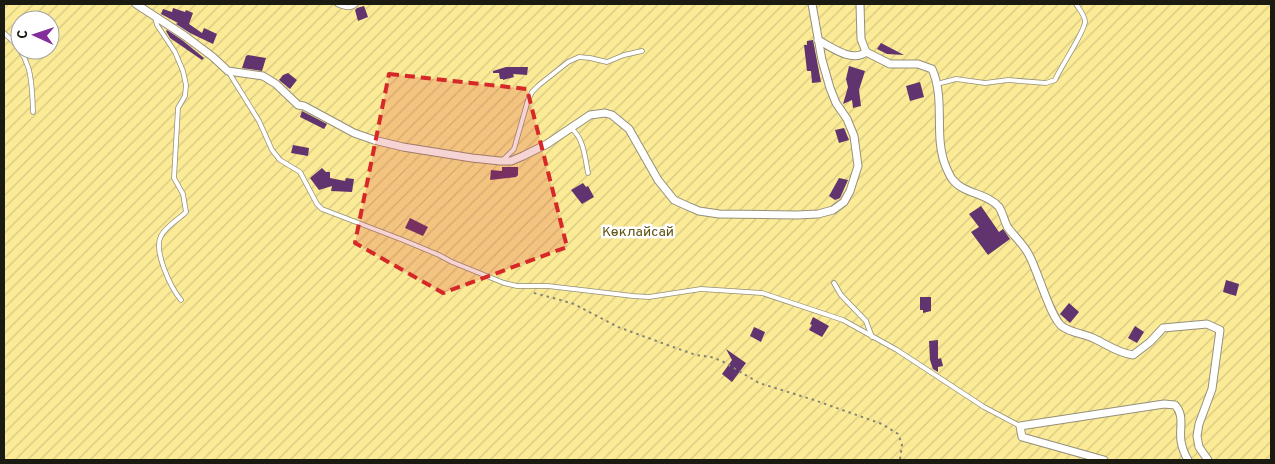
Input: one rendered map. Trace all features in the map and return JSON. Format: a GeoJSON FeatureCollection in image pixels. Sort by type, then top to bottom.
{"type":"FeatureCollection","features":[{"type":"Feature","properties":{"kind":"street"},"geometry":{"type":"LineString","coordinates":[[136,4],[185,36],[228,71],[263,76],[276,84],[298,105],[304,106],[354,133],[374,140],[472,158],[511,161],[572,129],[590,115],[605,113],[612,115],[628,129],[658,180],[674,200],[699,211],[719,214],[798,215],[833,210],[844,202],[850,191],[858,166],[854,136],[830,88],[818,40],[812,4]]}},
{"type":"Feature","properties":{"kind":"street"},"geometry":{"type":"LineString","coordinates":[[860,4],[861,39],[866,52],[890,64],[918,64],[932,69],[937,84],[941,151],[953,181],[990,200],[1000,208],[1007,226],[1028,253],[1056,321],[1063,327],[1093,338],[1122,353],[1133,355],[1150,342],[1163,328],[1207,324],[1220,330],[1212,389],[1197,436],[1199,447],[1208,460]]}},
{"type":"Feature","properties":{"kind":"street"},"geometry":{"type":"LineString","coordinates":[[818,40],[846,54],[856,56],[866,52]]}},
{"type":"Feature","properties":{"kind":"street"},"geometry":{"type":"LineString","coordinates":[[1104,460],[1022,437],[1020,426],[1164,404],[1175,405],[1179,410],[1181,440],[1188,460]]}},
{"type":"Feature","properties":{"kind":"lane"},"geometry":{"type":"LineString","coordinates":[[337,4],[344,7],[356,4]]}},
{"type":"Feature","properties":{"kind":"lane"},"geometry":{"type":"LineString","coordinates":[[937,84],[956,79],[985,83],[1008,80],[1046,83],[1055,80],[1078,39],[1085,21],[1083,14],[1076,4]]}},
{"type":"Feature","properties":{"kind":"lane"},"geometry":{"type":"LineString","coordinates":[[155,17],[157,25],[176,52],[186,85],[185,96],[178,108],[174,178],[183,194],[186,212],[161,235],[158,244],[166,274],[181,300]]}},
{"type":"Feature","properties":{"kind":"lane"},"geometry":{"type":"LineString","coordinates":[[4,33],[27,61],[31,76],[33,112]]}},
{"type":"Feature","properties":{"kind":"lane"},"geometry":{"type":"LineString","coordinates":[[502,161],[514,149],[532,92],[568,62],[579,57],[607,62],[624,55],[642,51]]}},
{"type":"Feature","properties":{"kind":"lane"},"geometry":{"type":"LineString","coordinates":[[228,71],[259,121],[272,150],[280,160],[300,172],[317,204],[322,209],[403,240],[504,283],[518,286],[548,286],[649,297],[701,289],[762,293],[843,320],[897,350],[997,415],[1020,426]]}},
{"type":"Feature","properties":{"kind":"lane"},"geometry":{"type":"LineString","coordinates":[[572,129],[577,132],[581,140],[588,173]]}},
{"type":"Feature","properties":{"kind":"lane"},"geometry":{"type":"LineString","coordinates":[[834,283],[841,295],[866,321],[872,336]]}},
{"type":"Feature","properties":{"kind":"path"},"geometry":{"type":"LineString","coordinates":[[530,292],[574,304],[618,326],[696,355],[722,361],[759,384],[814,400],[882,424],[898,434],[902,444],[900,460]]}},
{"type":"Feature","properties":{"kind":"highlighted area"},"geometry":{"type":"Polygon","coordinates":[[[389,74],[527,89],[567,247],[443,293],[355,243],[389,74]]]}},
{"type":"Feature","properties":{"kind":"green space","name":"Көклайсай"},"geometry":{"type":"Polygon","coordinates":[[[4,4],[1271,4],[1271,460],[4,460],[4,4]]]}},
{"type":"Feature","properties":{"kind":"building"},"geometry":{"type":"Polygon","coordinates":[[[364,6],[368,17],[358,21],[355,10],[364,6]]]}},
{"type":"Feature","properties":{"kind":"building"},"geometry":{"type":"Polygon","coordinates":[[[173,8],[193,13],[189,24],[202,33],[204,28],[217,34],[213,44],[190,33],[176,24],[178,23],[161,14],[163,9],[172,12],[173,8]]]}},
{"type":"Feature","properties":{"kind":"building"},"geometry":{"type":"Polygon","coordinates":[[[167,30],[204,58],[202,60],[170,38],[167,30]]]}},
{"type":"Feature","properties":{"kind":"building"},"geometry":{"type":"Polygon","coordinates":[[[813,40],[821,82],[812,83],[811,71],[807,71],[804,45],[807,45],[807,41],[813,40]]]}},
{"type":"Feature","properties":{"kind":"building"},"geometry":{"type":"Polygon","coordinates":[[[881,43],[904,55],[887,54],[877,49],[881,43]]]}},
{"type":"Feature","properties":{"kind":"building"},"geometry":{"type":"Polygon","coordinates":[[[248,55],[266,58],[262,71],[242,68],[248,55]]]}},
{"type":"Feature","properties":{"kind":"building"},"geometry":{"type":"Polygon","coordinates":[[[849,66],[865,71],[859,90],[861,106],[853,108],[852,100],[843,104],[848,87],[846,79],[849,66]]]}},
{"type":"Feature","properties":{"kind":"building"},"geometry":{"type":"Polygon","coordinates":[[[506,67],[528,67],[527,75],[513,74],[514,77],[503,80],[500,79],[499,73],[493,73],[493,71],[506,67]]]}},
{"type":"Feature","properties":{"kind":"building"},"geometry":{"type":"Polygon","coordinates":[[[288,73],[297,80],[290,89],[279,80],[288,73]]]}},
{"type":"Feature","properties":{"kind":"building"},"geometry":{"type":"Polygon","coordinates":[[[920,82],[924,97],[910,101],[906,86],[920,82]]]}},
{"type":"Feature","properties":{"kind":"building"},"geometry":{"type":"Polygon","coordinates":[[[302,111],[327,124],[324,129],[300,117],[302,111]]]}},
{"type":"Feature","properties":{"kind":"building"},"geometry":{"type":"Polygon","coordinates":[[[844,128],[849,140],[839,143],[835,130],[844,128]]]}},
{"type":"Feature","properties":{"kind":"building"},"geometry":{"type":"Polygon","coordinates":[[[293,145],[309,148],[308,156],[291,153],[293,145]]]}},
{"type":"Feature","properties":{"kind":"building"},"geometry":{"type":"Polygon","coordinates":[[[502,167],[518,167],[518,175],[516,177],[490,180],[491,170],[502,171],[502,167]]]}},
{"type":"Feature","properties":{"kind":"building"},"geometry":{"type":"Polygon","coordinates":[[[322,168],[326,172],[330,172],[330,178],[345,181],[346,178],[354,179],[352,192],[331,191],[332,186],[319,190],[310,178],[322,168]]]}},
{"type":"Feature","properties":{"kind":"building"},"geometry":{"type":"Polygon","coordinates":[[[839,178],[848,180],[840,198],[835,200],[829,196],[839,178]]]}},
{"type":"Feature","properties":{"kind":"building"},"geometry":{"type":"Polygon","coordinates":[[[583,183],[586,187],[588,186],[594,197],[582,204],[571,190],[583,183]]]}},
{"type":"Feature","properties":{"kind":"building"},"geometry":{"type":"Polygon","coordinates":[[[981,206],[999,232],[1003,229],[1010,239],[988,255],[971,232],[979,227],[969,214],[981,206]]]}},
{"type":"Feature","properties":{"kind":"building"},"geometry":{"type":"Polygon","coordinates":[[[410,218],[428,227],[423,236],[405,228],[410,218]]]}},
{"type":"Feature","properties":{"kind":"building"},"geometry":{"type":"Polygon","coordinates":[[[1226,280],[1239,284],[1236,296],[1223,292],[1226,280]]]}},
{"type":"Feature","properties":{"kind":"building"},"geometry":{"type":"Polygon","coordinates":[[[920,297],[931,297],[931,311],[923,313],[923,310],[920,310],[920,297]]]}},
{"type":"Feature","properties":{"kind":"building"},"geometry":{"type":"Polygon","coordinates":[[[1069,303],[1079,312],[1070,323],[1060,314],[1069,303]]]}},
{"type":"Feature","properties":{"kind":"building"},"geometry":{"type":"Polygon","coordinates":[[[813,317],[829,326],[822,337],[809,330],[813,317]]]}},
{"type":"Feature","properties":{"kind":"building"},"geometry":{"type":"Polygon","coordinates":[[[1135,326],[1144,332],[1137,343],[1128,338],[1135,326]]]}},
{"type":"Feature","properties":{"kind":"building"},"geometry":{"type":"Polygon","coordinates":[[[754,327],[765,332],[761,342],[750,336],[754,327]]]}},
{"type":"Feature","properties":{"kind":"building"},"geometry":{"type":"Polygon","coordinates":[[[938,340],[938,359],[941,358],[943,366],[938,367],[938,372],[933,369],[930,360],[929,341],[938,340]]]}},
{"type":"Feature","properties":{"kind":"building"},"geometry":{"type":"Polygon","coordinates":[[[726,349],[746,363],[732,382],[722,374],[732,360],[726,349]]]}}]}
